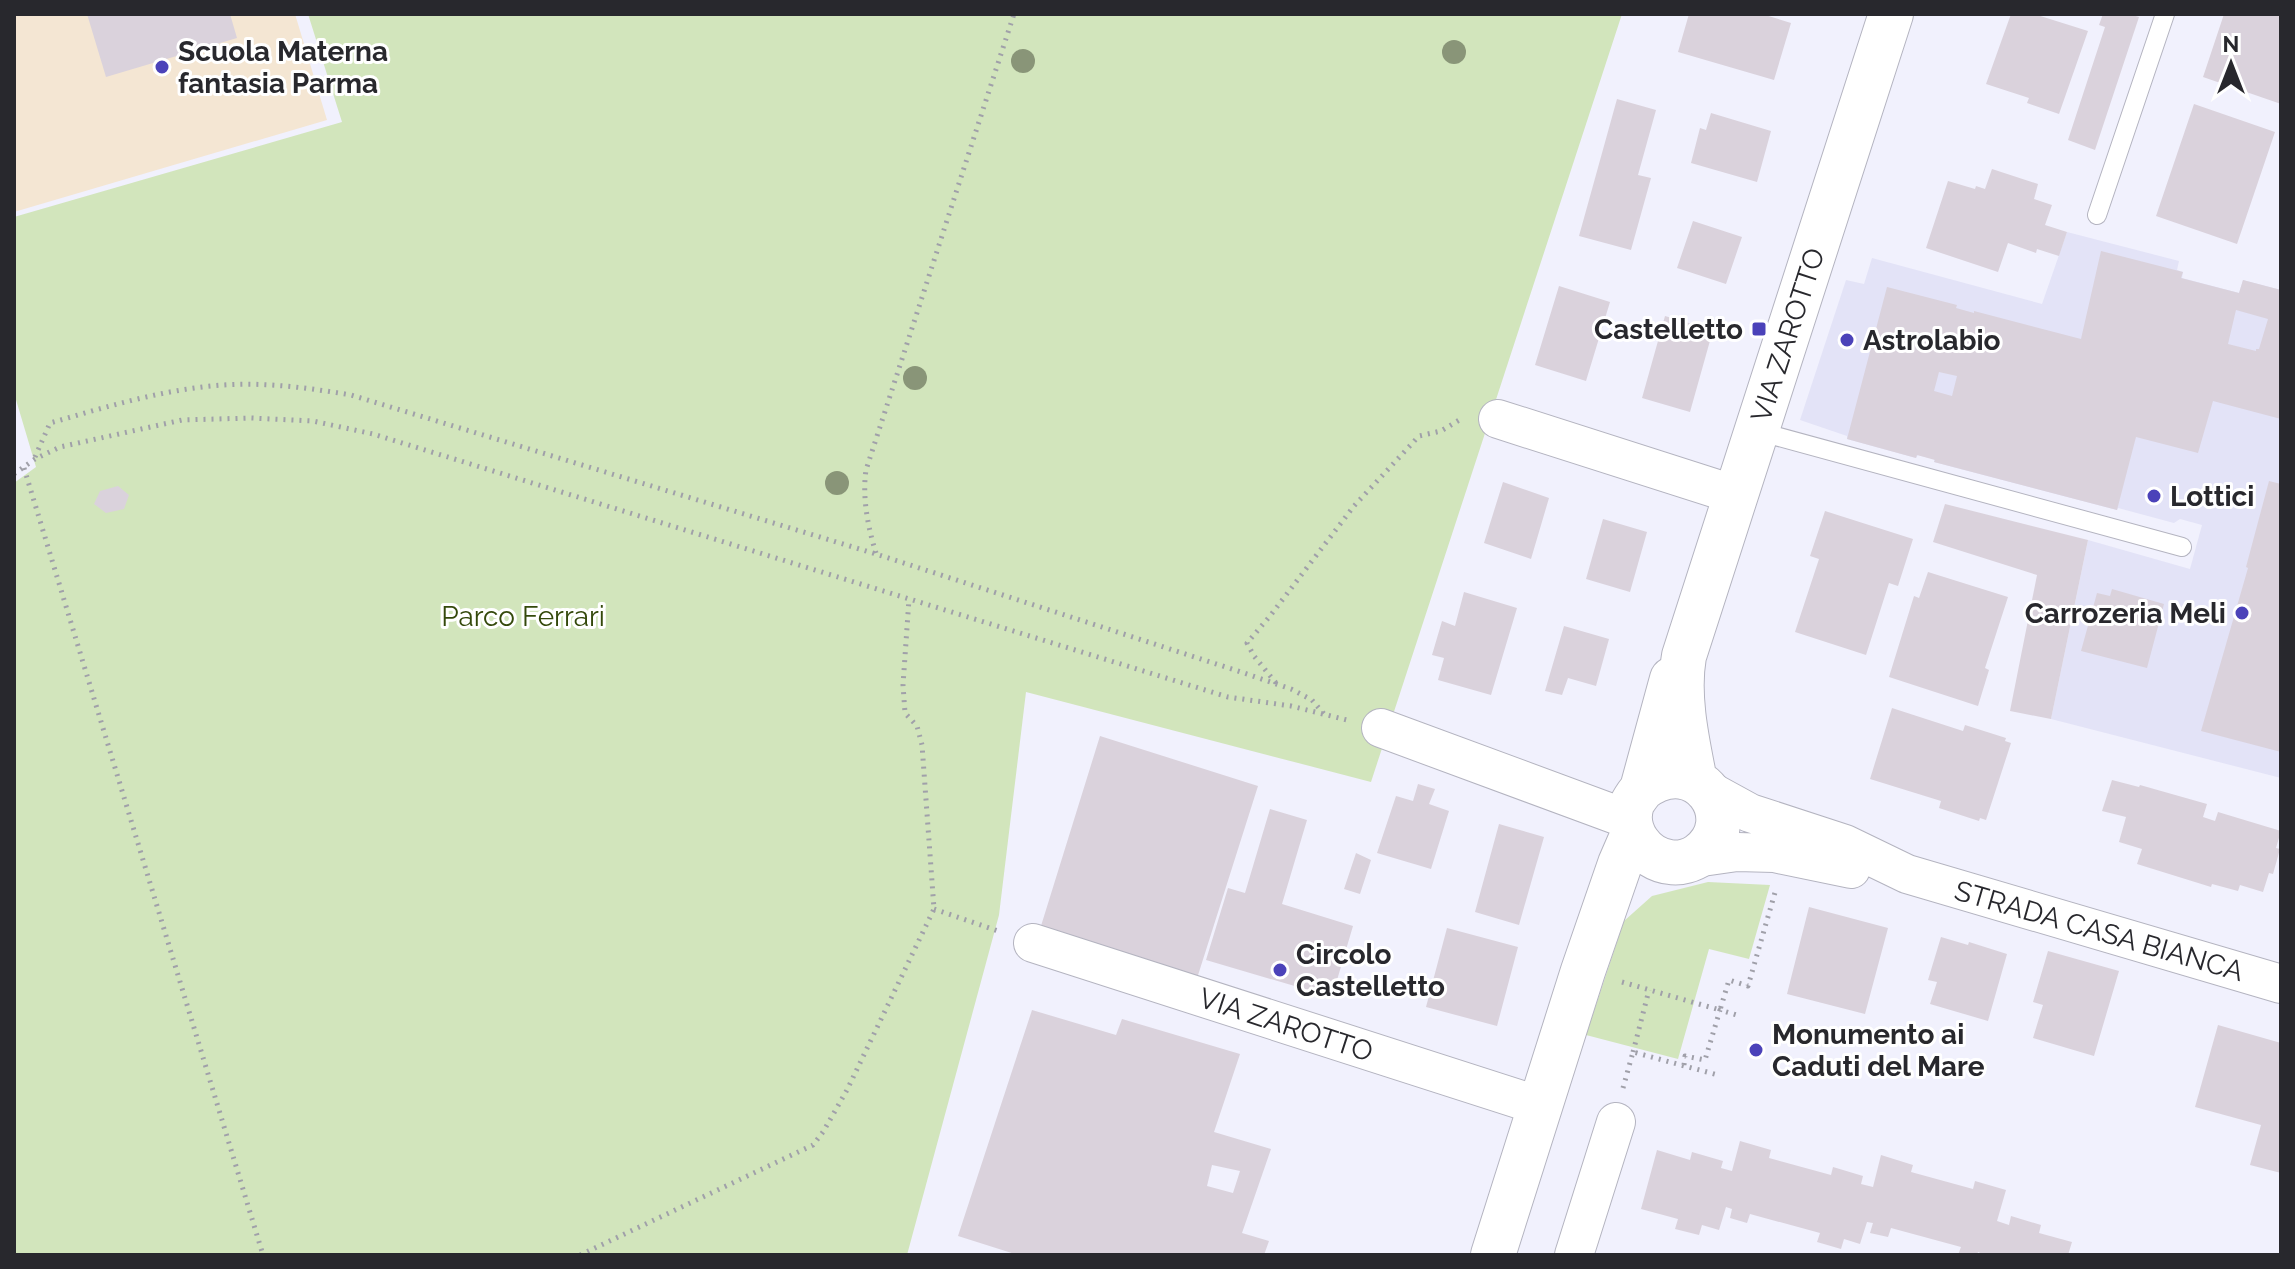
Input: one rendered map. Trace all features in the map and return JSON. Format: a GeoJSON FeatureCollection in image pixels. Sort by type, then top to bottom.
{"type":"FeatureCollection","features":[{"type":"Feature","properties":{"kind":"street","name":"VIA ZAROTTO"},"geometry":{"type":"LineString","coordinates":[[1652,832],[1707,849],[1716,836],[1719,821],[1715,801],[1702,786],[1687,738],[1681,672],[1684,656],[1891,14]]}},
{"type":"Feature","properties":{"kind":"street"},"geometry":{"type":"LineString","coordinates":[[1498,419],[1736,495]]}},
{"type":"Feature","properties":{"kind":"street","name":"VIA ZAROTTO"},"geometry":{"type":"LineString","coordinates":[[1493,1255],[1620,864],[1652,832],[1670,683],[1684,656]]}},
{"type":"Feature","properties":{"kind":"street"},"geometry":{"type":"LineString","coordinates":[[1381,728],[1652,832],[1654,779],[1675,774],[1702,786]]}},
{"type":"Feature","properties":{"kind":"street","name":"STRADA CASA BIANCA"},"geometry":{"type":"LineString","coordinates":[[1702,786],[1750,813],[1845,844],[1917,878]]}},
{"type":"Feature","properties":{"kind":"street","name":"STRADA CASA BIANCA"},"geometry":{"type":"LineString","coordinates":[[1652,832],[1737,852],[1774,853],[1838,867],[1917,878],[2281,984]]}},
{"type":"Feature","properties":{"kind":"street","name":"VIA ZAROTTO"},"geometry":{"type":"LineString","coordinates":[[1033,943],[1540,1106]]}},
{"type":"Feature","properties":{"kind":"street"},"geometry":{"type":"LineString","coordinates":[[1574,1255],[1619,1106]]}},
{"type":"Feature","properties":{"kind":"lane"},"geometry":{"type":"LineString","coordinates":[[2097,215],[2165,14]]}},
{"type":"Feature","properties":{"kind":"lane"},"geometry":{"type":"LineString","coordinates":[[1757,431],[2182,547]]}},
{"type":"Feature","properties":{"kind":"path"},"geometry":{"type":"LineString","coordinates":[[876,554],[864,482],[869,457],[1014,14]]}},
{"type":"Feature","properties":{"kind":"path"},"geometry":{"type":"LineString","coordinates":[[35,459],[50,423],[158,394],[246,384],[351,395],[876,554],[1291,689],[1312,700],[1324,714]]}},
{"type":"Feature","properties":{"kind":"path"},"geometry":{"type":"LineString","coordinates":[[14,474],[60,447],[153,425],[182,420],[251,418],[313,421],[373,434],[1228,697],[1291,706],[1381,728]]}},
{"type":"Feature","properties":{"kind":"path"},"geometry":{"type":"LineString","coordinates":[[1279,686],[1247,643],[1354,506],[1419,436],[1441,431],[1460,419],[1498,419]]}},
{"type":"Feature","properties":{"kind":"path"},"geometry":{"type":"LineString","coordinates":[[24,468],[263,1255]]}},
{"type":"Feature","properties":{"kind":"path"},"geometry":{"type":"LineString","coordinates":[[580,1255],[813,1145],[847,1090],[934,909],[922,745],[917,726],[905,713],[903,685],[909,599]]}},
{"type":"Feature","properties":{"kind":"path"},"geometry":{"type":"LineString","coordinates":[[1684,1065],[1685,1056],[1705,1060],[1729,980],[1748,986],[1777,886]]}},
{"type":"Feature","properties":{"kind":"path"},"geometry":{"type":"LineString","coordinates":[[934,909],[1033,943]]}},
{"type":"Feature","properties":{"kind":"path"},"geometry":{"type":"LineString","coordinates":[[1583,971],[1740,1016]]}},
{"type":"Feature","properties":{"kind":"path"},"geometry":{"type":"LineString","coordinates":[[1619,1106],[1649,990]]}},
{"type":"Feature","properties":{"kind":"path"},"geometry":{"type":"LineString","coordinates":[[1633,1052],[1718,1075]]}},
{"type":"Feature","properties":{"kind":"shaded area","name":"Scuola Materna fantasia Parma"},"geometry":{"type":"Polygon","coordinates":[[[14,14],[295,14],[327,120],[14,212],[14,14]]]}},
{"type":"Feature","properties":{"kind":"shaded area"},"geometry":{"type":"Polygon","coordinates":[[[2067,232],[2179,261],[2177,270],[2183,272],[2182,278],[2239,293],[2243,280],[2281,290],[2281,778],[2051,719],[2088,540],[2190,569],[2202,525],[2180,519],[2174,523],[2117,510],[1934,462],[1934,459],[1918,455],[1916,458],[1847,439],[1847,436],[1800,420],[1846,280],[1864,284],[1872,258],[2042,304],[2067,232]]]}},
{"type":"Feature","properties":{"kind":"green space","name":"Parco Ferrari"},"geometry":{"type":"Polygon","coordinates":[[[308,14],[1622,14],[1371,782],[1026,692],[999,915],[907,1255],[14,1255],[14,483],[36,467],[14,393],[14,217],[342,122],[308,14]]]}},
{"type":"Feature","properties":{"kind":"green space"},"geometry":{"type":"Polygon","coordinates":[[[1708,882],[1770,885],[1749,959],[1709,949],[1678,1059],[1586,1035],[1624,921],[1652,896],[1708,882]]]}},
{"type":"Feature","properties":{"kind":"building"},"geometry":{"type":"Polygon","coordinates":[[[87,14],[230,14],[237,38],[106,77],[87,14]]]}},
{"type":"Feature","properties":{"kind":"building"},"geometry":{"type":"Polygon","coordinates":[[[1689,14],[1762,14],[1791,23],[1774,80],[1678,52],[1689,14]]]}},
{"type":"Feature","properties":{"kind":"building"},"geometry":{"type":"Polygon","coordinates":[[[2011,14],[2034,14],[2088,31],[2059,114],[2027,103],[2029,98],[1986,84],[2011,14]]]}},
{"type":"Feature","properties":{"kind":"building"},"geometry":{"type":"Polygon","coordinates":[[[2103,14],[2139,17],[2095,150],[2068,140],[2105,27],[2099,25],[2103,14]]]}},
{"type":"Feature","properties":{"kind":"building"},"geometry":{"type":"Polygon","coordinates":[[[2224,14],[2281,14],[2281,104],[2203,77],[2224,14]]]}},
{"type":"Feature","properties":{"kind":"building"},"geometry":{"type":"Polygon","coordinates":[[[1617,99],[1656,110],[1638,175],[1651,178],[1631,250],[1579,236],[1617,99]]]}},
{"type":"Feature","properties":{"kind":"building"},"geometry":{"type":"Polygon","coordinates":[[[2194,104],[2275,132],[2237,244],[2156,216],[2194,104]]]}},
{"type":"Feature","properties":{"kind":"building"},"geometry":{"type":"Polygon","coordinates":[[[1711,113],[1771,131],[1757,182],[1691,163],[1700,128],[1706,130],[1711,113]]]}},
{"type":"Feature","properties":{"kind":"building"},"geometry":{"type":"Polygon","coordinates":[[[1992,169],[2038,184],[2034,199],[2052,205],[2045,225],[2067,232],[2059,256],[2037,249],[2036,253],[2008,243],[1998,272],[1926,248],[1948,181],[1985,189],[1992,169]]]}},
{"type":"Feature","properties":{"kind":"building"},"geometry":{"type":"Polygon","coordinates":[[[1693,221],[1742,237],[1726,284],[1677,268],[1693,221]]]}},
{"type":"Feature","properties":{"kind":"building"},"geometry":{"type":"Polygon","coordinates":[[[2101,251],[2183,272],[2181,278],[2239,293],[2243,280],[2281,290],[2281,419],[2213,401],[2198,453],[2136,437],[2117,510],[1847,439],[1887,287],[1957,305],[1956,308],[1974,313],[2081,339],[2101,251]],[[2236,310],[2228,344],[2256,351],[2268,319],[2236,310]],[[1939,372],[1934,391],[1952,396],[1957,376],[1939,372]]]}},
{"type":"Feature","properties":{"kind":"building"},"geometry":{"type":"Polygon","coordinates":[[[1559,286],[1610,302],[1586,381],[1535,365],[1559,286]]]}},
{"type":"Feature","properties":{"kind":"building"},"geometry":{"type":"Polygon","coordinates":[[[1665,316],[1713,330],[1690,412],[1642,398],[1665,316]]]}},
{"type":"Feature","properties":{"kind":"building"},"geometry":{"type":"Polygon","coordinates":[[[2269,481],[2281,484],[2281,752],[2201,731],[2248,568],[2269,481]]]}},
{"type":"Feature","properties":{"kind":"building"},"geometry":{"type":"Polygon","coordinates":[[[1503,482],[1549,498],[1531,559],[1484,543],[1503,482]]]}},
{"type":"Feature","properties":{"kind":"building"},"geometry":{"type":"Polygon","coordinates":[[[118,486],[129,495],[124,509],[106,513],[94,504],[100,491],[118,486]]]}},
{"type":"Feature","properties":{"kind":"building"},"geometry":{"type":"Polygon","coordinates":[[[1945,504],[2088,540],[2051,719],[2010,711],[2037,575],[1933,542],[1945,504]]]}},
{"type":"Feature","properties":{"kind":"building"},"geometry":{"type":"Polygon","coordinates":[[[1825,511],[1913,539],[1898,586],[1889,583],[1866,655],[1795,632],[1819,559],[1810,556],[1825,511]]]}},
{"type":"Feature","properties":{"kind":"building"},"geometry":{"type":"Polygon","coordinates":[[[1603,519],[1647,532],[1630,592],[1586,579],[1603,519]]]}},
{"type":"Feature","properties":{"kind":"building"},"geometry":{"type":"Polygon","coordinates":[[[1928,572],[2008,597],[1985,668],[1989,670],[1978,706],[1889,677],[1914,596],[1919,598],[1928,572]]]}},
{"type":"Feature","properties":{"kind":"building"},"geometry":{"type":"Polygon","coordinates":[[[2112,589],[2164,604],[2147,668],[2081,651],[2097,593],[2110,596],[2112,589]]]}},
{"type":"Feature","properties":{"kind":"building"},"geometry":{"type":"Polygon","coordinates":[[[1464,592],[1517,608],[1491,695],[1438,680],[1444,658],[1432,655],[1442,621],[1455,626],[1464,592]]]}},
{"type":"Feature","properties":{"kind":"building"},"geometry":{"type":"Polygon","coordinates":[[[1564,626],[1609,639],[1596,686],[1568,678],[1562,695],[1545,691],[1564,626]]]}},
{"type":"Feature","properties":{"kind":"building"},"geometry":{"type":"Polygon","coordinates":[[[1892,708],[1963,731],[1965,725],[2006,738],[2005,741],[2011,743],[1986,820],[1980,818],[1979,821],[1939,808],[1941,801],[1870,779],[1892,708]]]}},
{"type":"Feature","properties":{"kind":"building"},"geometry":{"type":"Polygon","coordinates":[[[1100,736],[1258,786],[1193,991],[1036,942],[1100,736]]]}},
{"type":"Feature","properties":{"kind":"building"},"geometry":{"type":"Polygon","coordinates":[[[2112,780],[2207,804],[2203,817],[2215,821],[2218,812],[2281,831],[2273,874],[2269,873],[2263,892],[2240,885],[2238,891],[2212,884],[2211,887],[2137,864],[2142,849],[2119,842],[2126,817],[2102,811],[2112,780]]]}},
{"type":"Feature","properties":{"kind":"building"},"geometry":{"type":"Polygon","coordinates":[[[1418,784],[1435,789],[1429,804],[1449,811],[1431,869],[1377,853],[1396,796],[1413,801],[1418,784]]]}},
{"type":"Feature","properties":{"kind":"building"},"geometry":{"type":"Polygon","coordinates":[[[1270,809],[1307,820],[1282,904],[1353,926],[1332,997],[1206,960],[1228,888],[1245,893],[1270,809]]]}},
{"type":"Feature","properties":{"kind":"building"},"geometry":{"type":"Polygon","coordinates":[[[1499,824],[1544,837],[1519,925],[1475,912],[1499,824]]]}},
{"type":"Feature","properties":{"kind":"building"},"geometry":{"type":"Polygon","coordinates":[[[1356,853],[1371,860],[1360,894],[1344,889],[1356,853]]]}},
{"type":"Feature","properties":{"kind":"building"},"geometry":{"type":"Polygon","coordinates":[[[1809,907],[1888,928],[1865,1014],[1787,994],[1809,907]]]}},
{"type":"Feature","properties":{"kind":"building"},"geometry":{"type":"Polygon","coordinates":[[[1447,928],[1518,947],[1497,1026],[1426,1007],[1447,928]]]}},
{"type":"Feature","properties":{"kind":"building"},"geometry":{"type":"Polygon","coordinates":[[[1941,937],[2007,954],[1988,1021],[1930,1004],[1937,982],[1928,980],[1941,937]]]}},
{"type":"Feature","properties":{"kind":"building"},"geometry":{"type":"Polygon","coordinates":[[[2048,951],[2119,971],[2094,1056],[2033,1038],[2043,1005],[2033,1002],[2048,951]]]}},
{"type":"Feature","properties":{"kind":"building"},"geometry":{"type":"Polygon","coordinates":[[[1032,1010],[1116,1035],[1122,1019],[1240,1054],[1214,1132],[1271,1149],[1242,1233],[1269,1241],[1264,1255],[1018,1255],[958,1236],[1032,1010]],[[1212,1165],[1207,1186],[1233,1193],[1240,1171],[1212,1165]]]}},
{"type":"Feature","properties":{"kind":"building"},"geometry":{"type":"Polygon","coordinates":[[[2218,1025],[2281,1043],[2281,1173],[2250,1165],[2261,1125],[2195,1107],[2218,1025]]]}},
{"type":"Feature","properties":{"kind":"building"},"geometry":{"type":"Polygon","coordinates":[[[1740,1141],[1771,1150],[1769,1158],[1831,1175],[1833,1167],[1863,1176],[1861,1184],[1873,1187],[1881,1155],[1913,1165],[1911,1172],[1973,1189],[1975,1181],[2006,1190],[1997,1221],[2009,1225],[2011,1216],[2041,1225],[2039,1233],[2072,1242],[2068,1255],[1985,1255],[1978,1252],[1977,1255],[1958,1255],[1961,1247],[1891,1228],[1888,1237],[1870,1233],[1873,1223],[1867,1222],[1860,1244],[1844,1239],[1841,1249],[1817,1242],[1820,1233],[1750,1214],[1747,1223],[1730,1218],[1732,1209],[1726,1207],[1719,1230],[1702,1225],[1699,1235],[1675,1229],[1678,1219],[1641,1209],[1657,1150],[1690,1160],[1692,1152],[1723,1161],[1721,1168],[1732,1171],[1740,1141]]]}},
{"type":"Feature","properties":{"kind":"place","name":"Scuola Materna fantasia Parma"},"geometry":{"type":"Point","coordinates":[162,67]}},
{"type":"Feature","properties":{"kind":"place","name":"Castelletto"},"geometry":{"type":"Point","coordinates":[1759,329]}},
{"type":"Feature","properties":{"kind":"place","name":"Astrolabio"},"geometry":{"type":"Point","coordinates":[1847,340]}},
{"type":"Feature","properties":{"kind":"place","name":"Lottici"},"geometry":{"type":"Point","coordinates":[2154,496]}},
{"type":"Feature","properties":{"kind":"place","name":"Carrozeria Meli"},"geometry":{"type":"Point","coordinates":[2242,613]}},
{"type":"Feature","properties":{"kind":"place","name":"Circolo Castelletto"},"geometry":{"type":"Point","coordinates":[1280,970]}},
{"type":"Feature","properties":{"kind":"place","name":"Monumento ai Caduti del Mare"},"geometry":{"type":"Point","coordinates":[1756,1050]}}]}
